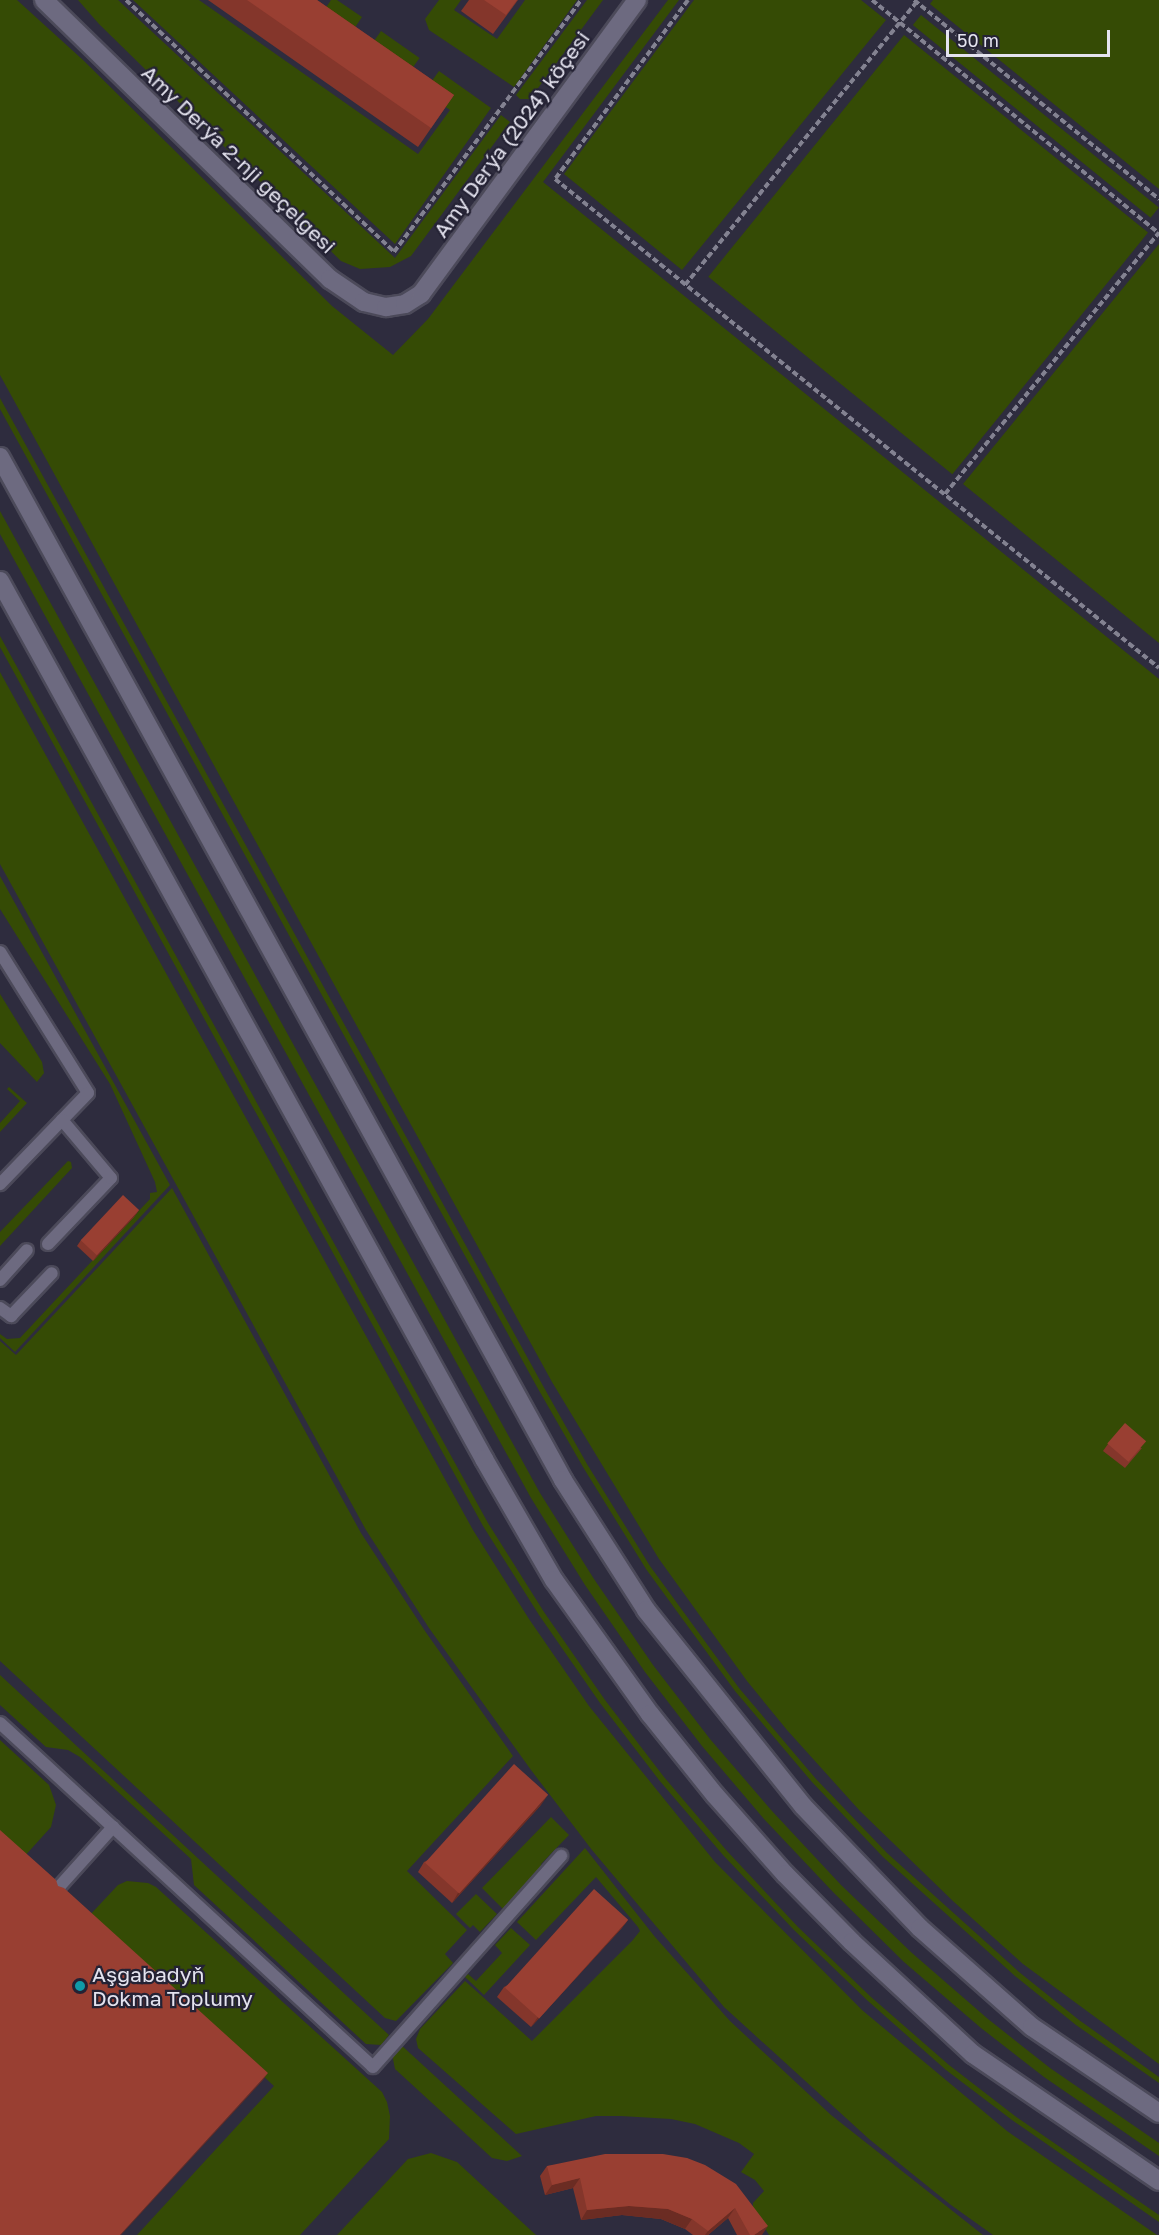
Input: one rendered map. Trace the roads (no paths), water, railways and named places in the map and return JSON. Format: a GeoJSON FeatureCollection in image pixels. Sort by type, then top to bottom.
{"type":"FeatureCollection","features":[{"type":"Feature","properties":{"kind":"street","name":"Amy Derýa 2-nji geçelgesi"},"geometry":{"type":"LineString","coordinates":[[44,0],[330,279],[364,302],[386,307],[405,304],[421,294]]}},
{"type":"Feature","properties":{"kind":"street","name":"Amy Derýa (2024) köçesi"},"geometry":{"type":"LineString","coordinates":[[421,294],[637,0]]}},
{"type":"Feature","properties":{"kind":"street"},"geometry":{"type":"LineString","coordinates":[[0,457],[563,1480],[646,1610],[803,1806],[920,1928],[1032,2027],[1159,2114]]}},
{"type":"Feature","properties":{"kind":"street"},"geometry":{"type":"LineString","coordinates":[[0,580],[496,1479],[554,1580],[643,1704],[715,1795],[777,1865],[861,1950],[973,2054],[1159,2181]]}},
{"type":"Feature","properties":{"kind":"lane"},"geometry":{"type":"LineString","coordinates":[[0,952],[88,1093],[0,1184]]}},
{"type":"Feature","properties":{"kind":"lane"},"geometry":{"type":"LineString","coordinates":[[48,1244],[111,1178],[62,1120]]}},
{"type":"Feature","properties":{"kind":"lane"},"geometry":{"type":"LineString","coordinates":[[0,1280],[27,1250]]}},
{"type":"Feature","properties":{"kind":"lane"},"geometry":{"type":"LineString","coordinates":[[0,1308],[11,1316],[52,1273]]}},
{"type":"Feature","properties":{"kind":"lane"},"geometry":{"type":"LineString","coordinates":[[0,1723],[373,2067],[561,1856]]}},
{"type":"Feature","properties":{"kind":"lane"},"geometry":{"type":"LineString","coordinates":[[59,1887],[113,1827]]}},
{"type":"Feature","properties":{"kind":"place","name":"Aşgabadyň Dokma Toplumy"},"geometry":{"type":"Point","coordinates":[80,1986]}}]}
